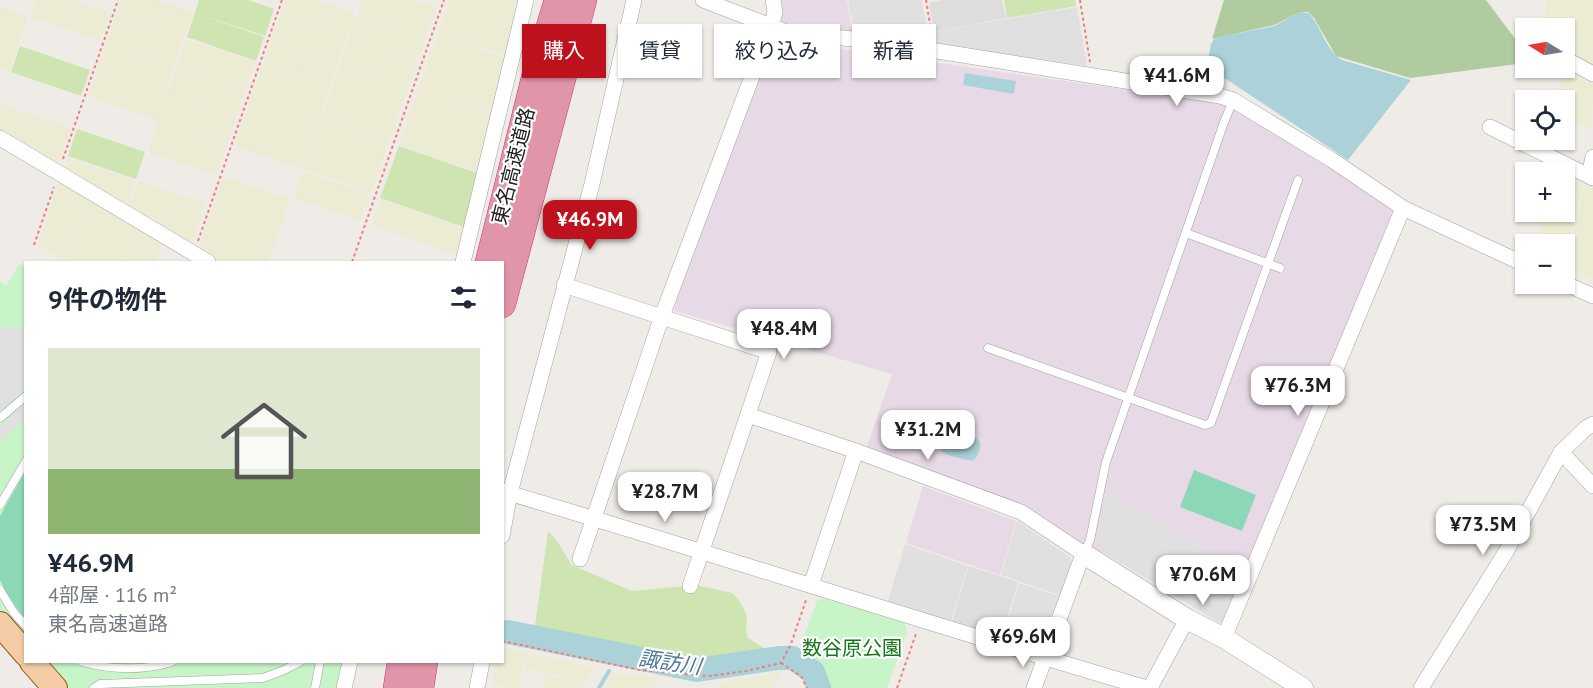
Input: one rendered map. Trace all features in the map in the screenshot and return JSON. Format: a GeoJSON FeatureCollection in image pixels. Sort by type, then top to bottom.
{"type":"FeatureCollection","features":[{"type":"Feature","properties":{"kind":"highway","name":"東名高速道路"},"geometry":{"type":"LineString","coordinates":[[489,261],[537,70],[558,0]]}},
{"type":"Feature","properties":{"kind":"highway","name":"東名高速道路"},"geometry":{"type":"LineString","coordinates":[[504,296],[583,0]]}},
{"type":"Feature","properties":{"kind":"highway"},"geometry":{"type":"LineString","coordinates":[[397,688],[401,663]]}},
{"type":"Feature","properties":{"kind":"highway"},"geometry":{"type":"LineString","coordinates":[[420,688],[424,663]]}},
{"type":"Feature","properties":{"kind":"main road"},"geometry":{"type":"LineString","coordinates":[[0,624],[24,652]]}},
{"type":"Feature","properties":{"kind":"main road"},"geometry":{"type":"LineString","coordinates":[[33,663],[55,688]]}},
{"type":"Feature","properties":{"kind":"street"},"geometry":{"type":"LineString","coordinates":[[463,261],[526,0]]}},
{"type":"Feature","properties":{"kind":"street"},"geometry":{"type":"LineString","coordinates":[[504,514],[506,492],[592,184],[634,0]]}},
{"type":"Feature","properties":{"kind":"street"},"geometry":{"type":"LineString","coordinates":[[703,0],[766,24]]}},
{"type":"Feature","properties":{"kind":"street"},"geometry":{"type":"LineString","coordinates":[[772,24],[775,12],[773,0]]}},
{"type":"Feature","properties":{"kind":"street"},"geometry":{"type":"LineString","coordinates":[[936,51],[1233,100],[1332,160],[1403,208],[1515,260]]}},
{"type":"Feature","properties":{"kind":"street"},"geometry":{"type":"LineString","coordinates":[[1575,64],[1593,74]]}},
{"type":"Feature","properties":{"kind":"street"},"geometry":{"type":"LineString","coordinates":[[580,559],[662,316],[751,78]]}},
{"type":"Feature","properties":{"kind":"street"},"geometry":{"type":"LineString","coordinates":[[1490,127],[1591,177],[1593,157]]}},
{"type":"Feature","properties":{"kind":"street"},"geometry":{"type":"LineString","coordinates":[[0,138],[206,261]]}},
{"type":"Feature","properties":{"kind":"street"},"geometry":{"type":"LineString","coordinates":[[1224,638],[1403,208]]}},
{"type":"Feature","properties":{"kind":"street"},"geometry":{"type":"LineString","coordinates":[[564,285],[769,352],[690,586]]}},
{"type":"Feature","properties":{"kind":"street"},"geometry":{"type":"LineString","coordinates":[[1575,289],[1593,296]]}},
{"type":"Feature","properties":{"kind":"street"},"geometry":{"type":"LineString","coordinates":[[748,415],[856,451],[1021,512],[1187,619],[1224,638],[1303,688]]}},
{"type":"Feature","properties":{"kind":"street"},"geometry":{"type":"LineString","coordinates":[[1421,688],[1507,550],[1561,452],[1593,424]]}},
{"type":"Feature","properties":{"kind":"street"},"geometry":{"type":"LineString","coordinates":[[811,585],[856,451]]}},
{"type":"Feature","properties":{"kind":"street"},"geometry":{"type":"LineString","coordinates":[[1561,452],[1593,486]]}},
{"type":"Feature","properties":{"kind":"street"},"geometry":{"type":"LineString","coordinates":[[506,492],[702,551],[921,621],[1148,688],[1187,619]]}},
{"type":"Feature","properties":{"kind":"street"},"geometry":{"type":"LineString","coordinates":[[1034,688],[1084,554]]}},
{"type":"Feature","properties":{"kind":"street"},"geometry":{"type":"LineString","coordinates":[[344,688],[350,663]]}},
{"type":"Feature","properties":{"kind":"street"},"geometry":{"type":"LineString","coordinates":[[477,688],[482,663]]}},
{"type":"Feature","properties":{"kind":"lane"},"geometry":{"type":"LineString","coordinates":[[1084,554],[1090,540],[1106,462],[1233,100]]}},
{"type":"Feature","properties":{"kind":"lane"},"geometry":{"type":"LineString","coordinates":[[988,348],[1205,425],[1211,423],[1298,180]]}},
{"type":"Feature","properties":{"kind":"lane"},"geometry":{"type":"LineString","coordinates":[[1186,233],[1280,268]]}},
{"type":"Feature","properties":{"kind":"lane"},"geometry":{"type":"LineString","coordinates":[[0,418],[24,398]]}},
{"type":"Feature","properties":{"kind":"lane"},"geometry":{"type":"LineString","coordinates":[[0,505],[24,464]]}},
{"type":"Feature","properties":{"kind":"lane"},"geometry":{"type":"LineString","coordinates":[[0,590],[14,613],[24,624]]}},
{"type":"Feature","properties":{"kind":"lane"},"geometry":{"type":"LineString","coordinates":[[86,663],[127,669],[167,663]]}},
{"type":"Feature","properties":{"kind":"lane"},"geometry":{"type":"LineString","coordinates":[[94,688],[100,684],[263,678],[298,663]]}},
{"type":"Feature","properties":{"kind":"lane"},"geometry":{"type":"LineString","coordinates":[[315,688],[320,663]]}},
{"type":"Feature","properties":{"kind":"path"},"geometry":{"type":"LineString","coordinates":[[34,245],[118,0]]}},
{"type":"Feature","properties":{"kind":"path"},"geometry":{"type":"LineString","coordinates":[[194,254],[282,0]]}},
{"type":"Feature","properties":{"kind":"path"},"geometry":{"type":"LineString","coordinates":[[352,261],[444,0]]}},
{"type":"Feature","properties":{"kind":"path"},"geometry":{"type":"LineString","coordinates":[[926,0],[930,24]]}},
{"type":"Feature","properties":{"kind":"path"},"geometry":{"type":"LineString","coordinates":[[1080,0],[1093,76]]}},
{"type":"Feature","properties":{"kind":"path"},"geometry":{"type":"LineString","coordinates":[[781,663],[791,644],[811,585]]}},
{"type":"Feature","properties":{"kind":"path"},"geometry":{"type":"LineString","coordinates":[[897,688],[921,621]]}},
{"type":"Feature","properties":{"kind":"path"},"geometry":{"type":"LineString","coordinates":[[504,641],[640,670],[709,676],[747,671],[781,663],[801,676],[807,688]]}},
{"type":"Feature","properties":{"kind":"shaded area"},"geometry":{"type":"Polygon","coordinates":[[[779,0],[847,0],[852,31],[840,30],[840,24],[787,24],[782,21],[779,0]]]}},
{"type":"Feature","properties":{"kind":"shaded area"},"geometry":{"type":"Polygon","coordinates":[[[848,0],[922,0],[926,24],[852,24],[848,0]]]}},
{"type":"Feature","properties":{"kind":"shaded area"},"geometry":{"type":"Polygon","coordinates":[[[944,0],[1002,0],[1006,18],[936,31],[929,3],[944,0]]]}},
{"type":"Feature","properties":{"kind":"shaded area"},"geometry":{"type":"Polygon","coordinates":[[[1077,7],[1087,66],[936,44],[936,31],[1077,7]]]}},
{"type":"Feature","properties":{"kind":"shaded area"},"geometry":{"type":"Polygon","coordinates":[[[840,49],[852,50],[852,78],[936,78],[936,62],[1234,107],[1398,209],[1225,620],[1220,623],[1104,553],[869,452],[867,446],[892,374],[675,311],[675,305],[759,78],[840,78],[840,49]]]}},
{"type":"Feature","properties":{"kind":"shaded area"},"geometry":{"type":"Polygon","coordinates":[[[0,327],[24,328],[24,390],[0,411],[0,327]]]}},
{"type":"Feature","properties":{"kind":"shaded area"},"geometry":{"type":"Polygon","coordinates":[[[24,405],[24,420],[0,441],[0,425],[24,405]]]}},
{"type":"Feature","properties":{"kind":"shaded area"},"geometry":{"type":"Polygon","coordinates":[[[923,486],[1016,521],[1000,575],[906,543],[923,486]]]}},
{"type":"Feature","properties":{"kind":"shaded area"},"geometry":{"type":"Polygon","coordinates":[[[1106,491],[1244,572],[1225,618],[1220,622],[1105,552],[1097,538],[1106,491]]]}},
{"type":"Feature","properties":{"kind":"shaded area"},"geometry":{"type":"Polygon","coordinates":[[[1017,521],[1070,557],[1072,561],[1060,595],[1001,575],[1017,521]]]}},
{"type":"Feature","properties":{"kind":"shaded area"},"geometry":{"type":"Polygon","coordinates":[[[905,544],[968,566],[951,621],[888,601],[905,544]]]}},
{"type":"Feature","properties":{"kind":"shaded area"},"geometry":{"type":"Polygon","coordinates":[[[969,566],[1018,582],[1002,636],[952,621],[969,566]]]}},
{"type":"Feature","properties":{"kind":"shaded area"},"geometry":{"type":"Polygon","coordinates":[[[1019,583],[1059,596],[1041,644],[1037,646],[1003,637],[1019,583]]]}},
{"type":"Feature","properties":{"kind":"green space"},"geometry":{"type":"Polygon","coordinates":[[[36,0],[72,0],[110,13],[100,41],[30,17],[36,0]]]}},
{"type":"Feature","properties":{"kind":"green space"},"geometry":{"type":"Polygon","coordinates":[[[121,0],[155,0],[193,13],[185,37],[116,13],[121,0]]]}},
{"type":"Feature","properties":{"kind":"green space"},"geometry":{"type":"Polygon","coordinates":[[[199,0],[248,0],[274,9],[265,36],[195,13],[199,0]]]}},
{"type":"Feature","properties":{"kind":"green space"},"geometry":{"type":"Polygon","coordinates":[[[286,0],[316,0],[355,14],[348,36],[281,12],[286,0]]]}},
{"type":"Feature","properties":{"kind":"green space"},"geometry":{"type":"Polygon","coordinates":[[[362,0],[413,0],[436,8],[425,38],[358,14],[362,0]]]}},
{"type":"Feature","properties":{"kind":"green space"},"geometry":{"type":"Polygon","coordinates":[[[450,0],[519,2],[506,56],[438,33],[450,0]]]}},
{"type":"Feature","properties":{"kind":"green space"},"geometry":{"type":"Polygon","coordinates":[[[1004,0],[1075,0],[1076,6],[1007,18],[1004,0]]]}},
{"type":"Feature","properties":{"kind":"green space"},"geometry":{"type":"Polygon","coordinates":[[[1224,0],[1486,0],[1515,39],[1515,64],[1410,78],[1336,56],[1314,18],[1308,12],[1300,12],[1274,25],[1212,39],[1224,0]]]}},
{"type":"Feature","properties":{"kind":"green space"},"geometry":{"type":"Polygon","coordinates":[[[1547,0],[1593,0],[1593,68],[1575,56],[1575,18],[1544,18],[1547,0]]]}},
{"type":"Feature","properties":{"kind":"green space"},"geometry":{"type":"Polygon","coordinates":[[[0,7],[28,17],[9,72],[0,69],[0,7]]]}},
{"type":"Feature","properties":{"kind":"green space"},"geometry":{"type":"Polygon","coordinates":[[[195,13],[264,37],[256,61],[187,37],[195,13]]]}},
{"type":"Feature","properties":{"kind":"green space"},"geometry":{"type":"Polygon","coordinates":[[[281,13],[347,37],[338,62],[272,39],[281,13]]]}},
{"type":"Feature","properties":{"kind":"green space"},"geometry":{"type":"Polygon","coordinates":[[[116,14],[184,38],[174,67],[106,44],[116,14]]]}},
{"type":"Feature","properties":{"kind":"green space"},"geometry":{"type":"Polygon","coordinates":[[[357,15],[425,39],[418,61],[349,37],[357,15]]]}},
{"type":"Feature","properties":{"kind":"green space"},"geometry":{"type":"Polygon","coordinates":[[[438,34],[505,58],[492,113],[419,87],[438,34]]]}},
{"type":"Feature","properties":{"kind":"green space"},"geometry":{"type":"Polygon","coordinates":[[[349,38],[417,62],[409,84],[341,60],[349,38]]]}},
{"type":"Feature","properties":{"kind":"green space"},"geometry":{"type":"Polygon","coordinates":[[[186,39],[256,62],[245,91],[176,68],[186,39]]]}},
{"type":"Feature","properties":{"kind":"green space"},"geometry":{"type":"Polygon","coordinates":[[[271,40],[338,64],[331,83],[265,59],[271,40]]]}},
{"type":"Feature","properties":{"kind":"green space"},"geometry":{"type":"Polygon","coordinates":[[[106,45],[174,68],[165,94],[236,118],[227,144],[88,96],[106,45]]]}},
{"type":"Feature","properties":{"kind":"green space"},"geometry":{"type":"Polygon","coordinates":[[[20,46],[90,70],[81,96],[11,72],[20,46]]]}},
{"type":"Feature","properties":{"kind":"green space"},"geometry":{"type":"Polygon","coordinates":[[[264,61],[331,84],[301,169],[234,145],[264,61]]]}},
{"type":"Feature","properties":{"kind":"green space"},"geometry":{"type":"Polygon","coordinates":[[[341,61],[409,85],[390,140],[322,116],[341,61]]]}},
{"type":"Feature","properties":{"kind":"green space"},"geometry":{"type":"Polygon","coordinates":[[[176,69],[245,92],[236,117],[167,94],[176,69]]]}},
{"type":"Feature","properties":{"kind":"green space"},"geometry":{"type":"Polygon","coordinates":[[[1575,72],[1593,83],[1592,131],[1575,123],[1575,90],[1558,90],[1563,78],[1575,78],[1575,72]]]}},
{"type":"Feature","properties":{"kind":"green space"},"geometry":{"type":"Polygon","coordinates":[[[419,88],[492,114],[477,172],[399,145],[419,88]]]}},
{"type":"Feature","properties":{"kind":"green space"},"geometry":{"type":"Polygon","coordinates":[[[1,104],[71,128],[57,166],[0,133],[1,104]]]}},
{"type":"Feature","properties":{"kind":"green space"},"geometry":{"type":"Polygon","coordinates":[[[321,117],[389,141],[371,193],[303,169],[321,117]]]}},
{"type":"Feature","properties":{"kind":"green space"},"geometry":{"type":"Polygon","coordinates":[[[158,121],[227,145],[216,175],[148,152],[158,121]]]}},
{"type":"Feature","properties":{"kind":"green space"},"geometry":{"type":"Polygon","coordinates":[[[77,129],[145,152],[136,179],[68,156],[77,129]]]}},
{"type":"Feature","properties":{"kind":"green space"},"geometry":{"type":"Polygon","coordinates":[[[399,146],[477,173],[464,227],[380,198],[399,146]]]}},
{"type":"Feature","properties":{"kind":"green space"},"geometry":{"type":"Polygon","coordinates":[[[67,158],[135,181],[127,206],[63,169],[67,158]]]}},
{"type":"Feature","properties":{"kind":"green space"},"geometry":{"type":"Polygon","coordinates":[[[302,171],[370,195],[361,221],[293,197],[302,171]]]}},
{"type":"Feature","properties":{"kind":"green space"},"geometry":{"type":"Polygon","coordinates":[[[223,176],[290,199],[280,227],[214,203],[223,176]]]}},
{"type":"Feature","properties":{"kind":"green space"},"geometry":{"type":"Polygon","coordinates":[[[59,180],[88,198],[68,261],[63,261],[38,246],[59,180]]]}},
{"type":"Feature","properties":{"kind":"green space"},"geometry":{"type":"Polygon","coordinates":[[[1575,180],[1583,184],[1575,219],[1575,180]]]}},
{"type":"Feature","properties":{"kind":"green space"},"geometry":{"type":"Polygon","coordinates":[[[138,181],[205,204],[197,229],[129,206],[138,181]]]}},
{"type":"Feature","properties":{"kind":"green space"},"geometry":{"type":"Polygon","coordinates":[[[1585,184],[1593,188],[1593,279],[1575,271],[1574,234],[1585,184]]]}},
{"type":"Feature","properties":{"kind":"green space"},"geometry":{"type":"Polygon","coordinates":[[[89,198],[137,227],[126,261],[69,261],[89,198]]]}},
{"type":"Feature","properties":{"kind":"green space"},"geometry":{"type":"Polygon","coordinates":[[[380,199],[463,228],[457,255],[371,225],[380,199]]]}},
{"type":"Feature","properties":{"kind":"green space"},"geometry":{"type":"Polygon","coordinates":[[[214,204],[280,227],[271,254],[254,248],[270,255],[268,261],[219,261],[198,249],[214,204]]]}},
{"type":"Feature","properties":{"kind":"green space"},"geometry":{"type":"Polygon","coordinates":[[[129,207],[196,230],[191,245],[129,207]]]}},
{"type":"Feature","properties":{"kind":"green space"},"geometry":{"type":"Polygon","coordinates":[[[1542,222],[1574,222],[1572,234],[1539,234],[1542,222]]]}},
{"type":"Feature","properties":{"kind":"green space"},"geometry":{"type":"Polygon","coordinates":[[[138,228],[162,243],[156,261],[127,261],[138,228]]]}},
{"type":"Feature","properties":{"kind":"green space"},"geometry":{"type":"Polygon","coordinates":[[[19,264],[24,267],[24,642],[0,613],[0,281],[6,286],[19,264]]]}},
{"type":"Feature","properties":{"kind":"green space"},"geometry":{"type":"Polygon","coordinates":[[[1194,470],[1256,495],[1242,531],[1180,507],[1194,470]]]}},
{"type":"Feature","properties":{"kind":"green space"},"geometry":{"type":"Polygon","coordinates":[[[24,474],[24,619],[0,580],[0,516],[24,474]]]}},
{"type":"Feature","properties":{"kind":"green space"},"geometry":{"type":"Polygon","coordinates":[[[548,531],[572,565],[632,591],[696,585],[733,593],[747,616],[748,638],[772,653],[690,663],[534,633],[548,531]]]}},
{"type":"Feature","properties":{"kind":"green space","name":"数谷原公園"},"geometry":{"type":"Polygon","coordinates":[[[822,598],[905,623],[907,632],[887,688],[825,688],[818,672],[800,658],[799,651],[817,601],[822,598]]]}},
{"type":"Feature","properties":{"kind":"green space"},"geometry":{"type":"Polygon","coordinates":[[[504,648],[526,652],[519,688],[492,684],[496,663],[504,663],[504,648]]]}},
{"type":"Feature","properties":{"kind":"green space"},"geometry":{"type":"Polygon","coordinates":[[[528,653],[595,667],[587,681],[525,669],[528,653]]]}},
{"type":"Feature","properties":{"kind":"green space"},"geometry":{"type":"Polygon","coordinates":[[[42,663],[343,663],[337,688],[64,688],[42,663]]]}},
{"type":"Feature","properties":{"kind":"green space"},"geometry":{"type":"Polygon","coordinates":[[[783,670],[772,688],[718,688],[721,683],[730,680],[756,678],[783,670]]]}},
{"type":"Feature","properties":{"kind":"green space"},"geometry":{"type":"Polygon","coordinates":[[[613,673],[658,678],[652,688],[604,688],[613,673]]]}},
{"type":"Feature","properties":{"kind":"green space"},"geometry":{"type":"Polygon","coordinates":[[[545,675],[587,682],[583,688],[543,688],[545,675]]]}},
{"type":"Feature","properties":{"kind":"water"},"geometry":{"type":"Polygon","coordinates":[[[1300,12],[1308,13],[1313,18],[1331,50],[1342,60],[1411,80],[1348,160],[1226,79],[1205,75],[1211,44],[1215,38],[1274,26],[1300,12]]]}},
{"type":"Feature","properties":{"kind":"water"},"geometry":{"type":"Polygon","coordinates":[[[965,73],[1016,81],[1014,94],[963,85],[965,73]]]}},
{"type":"Feature","properties":{"kind":"water"},"geometry":{"type":"Polygon","coordinates":[[[952,429],[971,435],[979,442],[981,446],[974,460],[965,460],[941,450],[938,444],[941,435],[945,430],[952,429]]]}},
{"type":"Feature","properties":{"kind":"waterway","name":"諏訪川"},"geometry":{"type":"LineString","coordinates":[[508,632],[697,670],[793,658],[813,672],[819,688]]}},
{"type":"Feature","properties":{"kind":"waterway"},"geometry":{"type":"LineString","coordinates":[[599,688],[609,671]]}}]}
